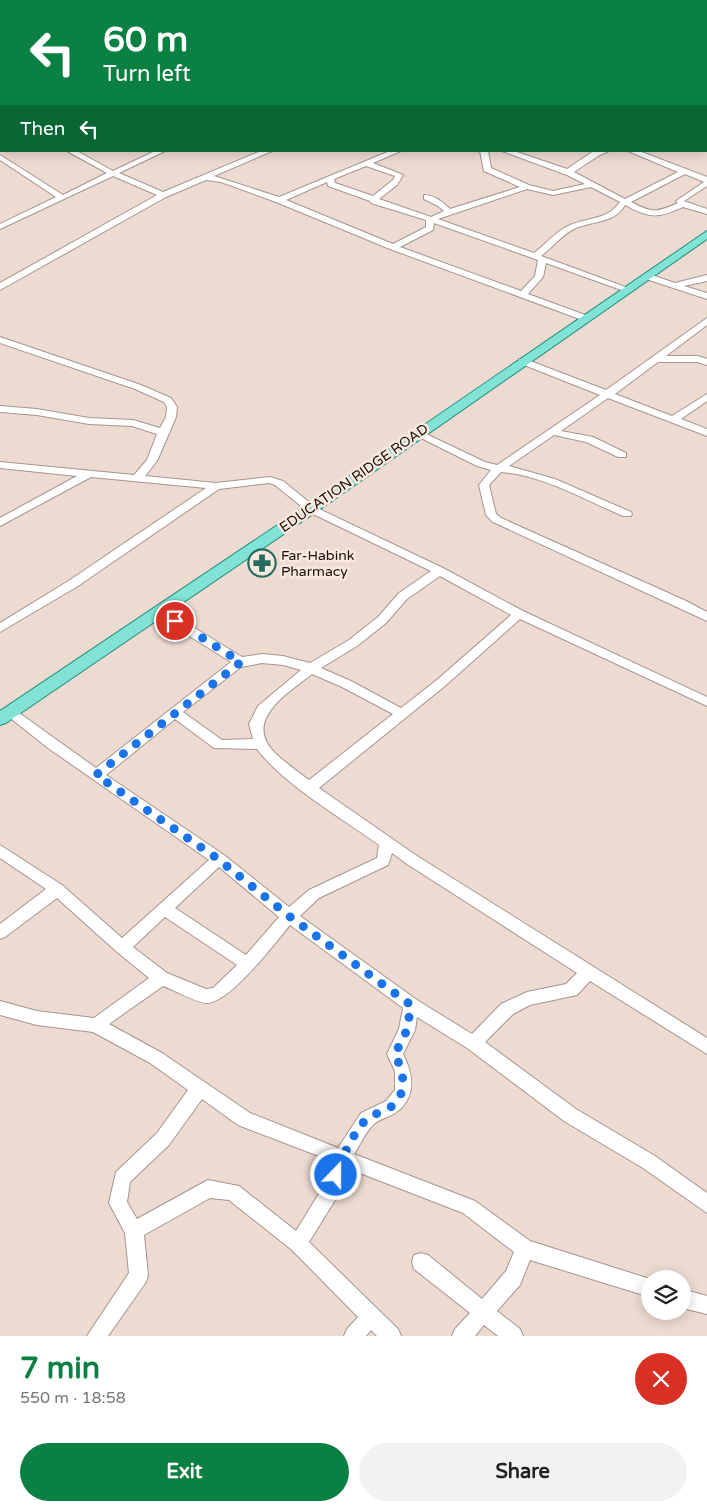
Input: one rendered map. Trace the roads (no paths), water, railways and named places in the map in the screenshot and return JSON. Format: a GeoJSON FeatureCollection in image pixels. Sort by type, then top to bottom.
{"type":"FeatureCollection","features":[{"type":"Feature","properties":{"kind":"main road","name":"EDUCATION RIDGE ROAD"},"geometry":{"type":"LineString","coordinates":[[5,716],[158,610],[311,509],[707,234]]}},
{"type":"Feature","properties":{"kind":"street"},"geometry":{"type":"LineString","coordinates":[[74,152],[112,173],[163,195]]}},
{"type":"Feature","properties":{"kind":"street"},"geometry":{"type":"LineString","coordinates":[[0,227],[156,152]]}},
{"type":"Feature","properties":{"kind":"street"},"geometry":{"type":"LineString","coordinates":[[0,287],[163,195],[202,177],[266,152]]}},
{"type":"Feature","properties":{"kind":"street"},"geometry":{"type":"LineString","coordinates":[[280,200],[395,152]]}},
{"type":"Feature","properties":{"kind":"street"},"geometry":{"type":"LineString","coordinates":[[484,152],[487,168],[527,187],[557,193],[590,185]]}},
{"type":"Feature","properties":{"kind":"street"},"geometry":{"type":"LineString","coordinates":[[509,152],[570,173],[590,185],[612,193],[623,203],[654,215],[683,204],[707,212]]}},
{"type":"Feature","properties":{"kind":"street"},"geometry":{"type":"LineString","coordinates":[[570,173],[571,169],[602,152]]}},
{"type":"Feature","properties":{"kind":"street"},"geometry":{"type":"LineString","coordinates":[[635,152],[685,171],[707,182],[683,198],[680,201],[683,204]]}},
{"type":"Feature","properties":{"kind":"street"},"geometry":{"type":"LineString","coordinates":[[0,157],[61,197]]}},
{"type":"Feature","properties":{"kind":"street"},"geometry":{"type":"LineString","coordinates":[[0,164],[9,163]]}},
{"type":"Feature","properties":{"kind":"street"},"geometry":{"type":"LineString","coordinates":[[367,164],[399,175],[396,183],[376,195],[374,201]]}},
{"type":"Feature","properties":{"kind":"street"},"geometry":{"type":"LineString","coordinates":[[218,171],[222,180]]}},
{"type":"Feature","properties":{"kind":"street"},"geometry":{"type":"LineString","coordinates":[[523,294],[538,278],[540,257],[569,229],[612,214],[623,203],[685,171]]}},
{"type":"Feature","properties":{"kind":"street"},"geometry":{"type":"LineString","coordinates":[[202,177],[222,180],[280,200],[393,247],[585,318]]}},
{"type":"Feature","properties":{"kind":"street"},"geometry":{"type":"LineString","coordinates":[[330,178],[331,184],[374,201],[540,257],[627,289]]}},
{"type":"Feature","properties":{"kind":"street"},"geometry":{"type":"LineString","coordinates":[[430,220],[448,211],[468,207],[527,187]]}},
{"type":"Feature","properties":{"kind":"street"},"geometry":{"type":"LineString","coordinates":[[427,197],[441,204],[448,211]]}},
{"type":"Feature","properties":{"kind":"street"},"geometry":{"type":"LineString","coordinates":[[0,215],[10,222]]}},
{"type":"Feature","properties":{"kind":"street"},"geometry":{"type":"LineString","coordinates":[[393,247],[430,228],[430,220]]}},
{"type":"Feature","properties":{"kind":"street"},"geometry":{"type":"LineString","coordinates":[[646,276],[707,296]]}},
{"type":"Feature","properties":{"kind":"street"},"geometry":{"type":"LineString","coordinates":[[676,285],[707,278]]}},
{"type":"Feature","properties":{"kind":"street"},"geometry":{"type":"LineString","coordinates":[[707,321],[625,382],[498,470],[484,485],[491,515],[497,520],[680,602],[707,617]]}},
{"type":"Feature","properties":{"kind":"street"},"geometry":{"type":"LineString","coordinates":[[0,340],[160,395],[168,400],[172,407],[171,417],[152,461],[137,478]]}},
{"type":"Feature","properties":{"kind":"street"},"geometry":{"type":"LineString","coordinates":[[655,359],[698,359],[707,362]]}},
{"type":"Feature","properties":{"kind":"street"},"geometry":{"type":"LineString","coordinates":[[522,361],[604,395],[707,433]]}},
{"type":"Feature","properties":{"kind":"street"},"geometry":{"type":"LineString","coordinates":[[673,420],[707,397]]}},
{"type":"Feature","properties":{"kind":"street"},"geometry":{"type":"LineString","coordinates":[[0,409],[89,422],[133,423],[163,432]]}},
{"type":"Feature","properties":{"kind":"street"},"geometry":{"type":"LineString","coordinates":[[552,432],[589,439],[622,455]]}},
{"type":"Feature","properties":{"kind":"street"},"geometry":{"type":"LineString","coordinates":[[418,434],[481,464],[498,470],[514,470],[551,482],[627,514]]}},
{"type":"Feature","properties":{"kind":"street"},"geometry":{"type":"LineString","coordinates":[[152,461],[170,482]]}},
{"type":"Feature","properties":{"kind":"street"},"geometry":{"type":"LineString","coordinates":[[0,465],[216,486],[270,480],[279,484],[311,509],[439,571],[519,614],[705,699]]}},
{"type":"Feature","properties":{"kind":"street"},"geometry":{"type":"LineString","coordinates":[[0,523],[90,473]]}},
{"type":"Feature","properties":{"kind":"street"},"geometry":{"type":"LineString","coordinates":[[0,628],[74,584],[216,486]]}},
{"type":"Feature","properties":{"kind":"street"},"geometry":{"type":"LineString","coordinates":[[439,571],[403,596],[382,620],[353,644],[310,669],[263,709],[256,724],[261,744],[270,756],[309,788],[412,860],[587,973],[707,1047]]}},
{"type":"Feature","properties":{"kind":"street"},"geometry":{"type":"LineString","coordinates":[[158,610],[241,662]]}},
{"type":"Feature","properties":{"kind":"street"},"geometry":{"type":"LineString","coordinates":[[309,788],[442,682],[519,614]]}},
{"type":"Feature","properties":{"kind":"street"},"geometry":{"type":"LineString","coordinates":[[96,775],[241,662],[265,659],[280,660],[332,676],[402,714]]}},
{"type":"Feature","properties":{"kind":"street"},"geometry":{"type":"LineString","coordinates":[[175,712],[219,745],[261,744]]}},
{"type":"Feature","properties":{"kind":"street"},"geometry":{"type":"LineString","coordinates":[[5,716],[96,775],[218,859],[289,916],[411,1005],[473,1043],[570,1115],[649,1162],[707,1204]]}},
{"type":"Feature","properties":{"kind":"street"},"geometry":{"type":"LineString","coordinates":[[383,861],[387,842]]}},
{"type":"Feature","properties":{"kind":"street"},"geometry":{"type":"LineString","coordinates":[[0,851],[57,889],[122,947],[161,978],[206,996],[217,994],[248,964],[289,916],[314,894],[383,861],[412,860]]}},
{"type":"Feature","properties":{"kind":"street"},"geometry":{"type":"LineString","coordinates":[[122,947],[218,859]]}},
{"type":"Feature","properties":{"kind":"street"},"geometry":{"type":"LineString","coordinates":[[0,933],[57,889]]}},
{"type":"Feature","properties":{"kind":"street"},"geometry":{"type":"LineString","coordinates":[[165,909],[248,964]]}},
{"type":"Feature","properties":{"kind":"street"},"geometry":{"type":"LineString","coordinates":[[473,1043],[507,1009],[527,999],[570,990],[587,973]]}},
{"type":"Feature","properties":{"kind":"street"},"geometry":{"type":"LineString","coordinates":[[96,1025],[161,978]]}},
{"type":"Feature","properties":{"kind":"street"},"geometry":{"type":"LineString","coordinates":[[298,1244],[331,1191],[341,1159],[367,1118],[392,1106],[403,1093],[403,1071],[395,1054],[407,1030],[411,1005]]}},
{"type":"Feature","properties":{"kind":"street"},"geometry":{"type":"LineString","coordinates":[[0,1008],[36,1018],[96,1025],[156,1058],[244,1119],[341,1159],[469,1207],[525,1249],[641,1285]]}},
{"type":"Feature","properties":{"kind":"street"},"geometry":{"type":"LineString","coordinates":[[97,1336],[139,1275],[134,1231],[118,1202],[122,1178],[163,1139],[199,1089]]}},
{"type":"Feature","properties":{"kind":"street"},"geometry":{"type":"LineString","coordinates":[[134,1231],[208,1189],[233,1192],[298,1244],[391,1336]]}},
{"type":"Feature","properties":{"kind":"street"},"geometry":{"type":"LineString","coordinates":[[462,1336],[513,1278],[525,1249]]}},
{"type":"Feature","properties":{"kind":"street"},"geometry":{"type":"LineString","coordinates":[[421,1262],[513,1336]]}},
{"type":"Feature","properties":{"kind":"street"},"geometry":{"type":"LineString","coordinates":[[691,1301],[707,1305]]}},
{"type":"Feature","properties":{"kind":"street"},"geometry":{"type":"LineString","coordinates":[[354,1336],[370,1317]]}},
{"type":"Feature","properties":{"kind":"place","name":"Far-Habink Pharmacy"},"geometry":{"type":"Point","coordinates":[262,563]}}]}
